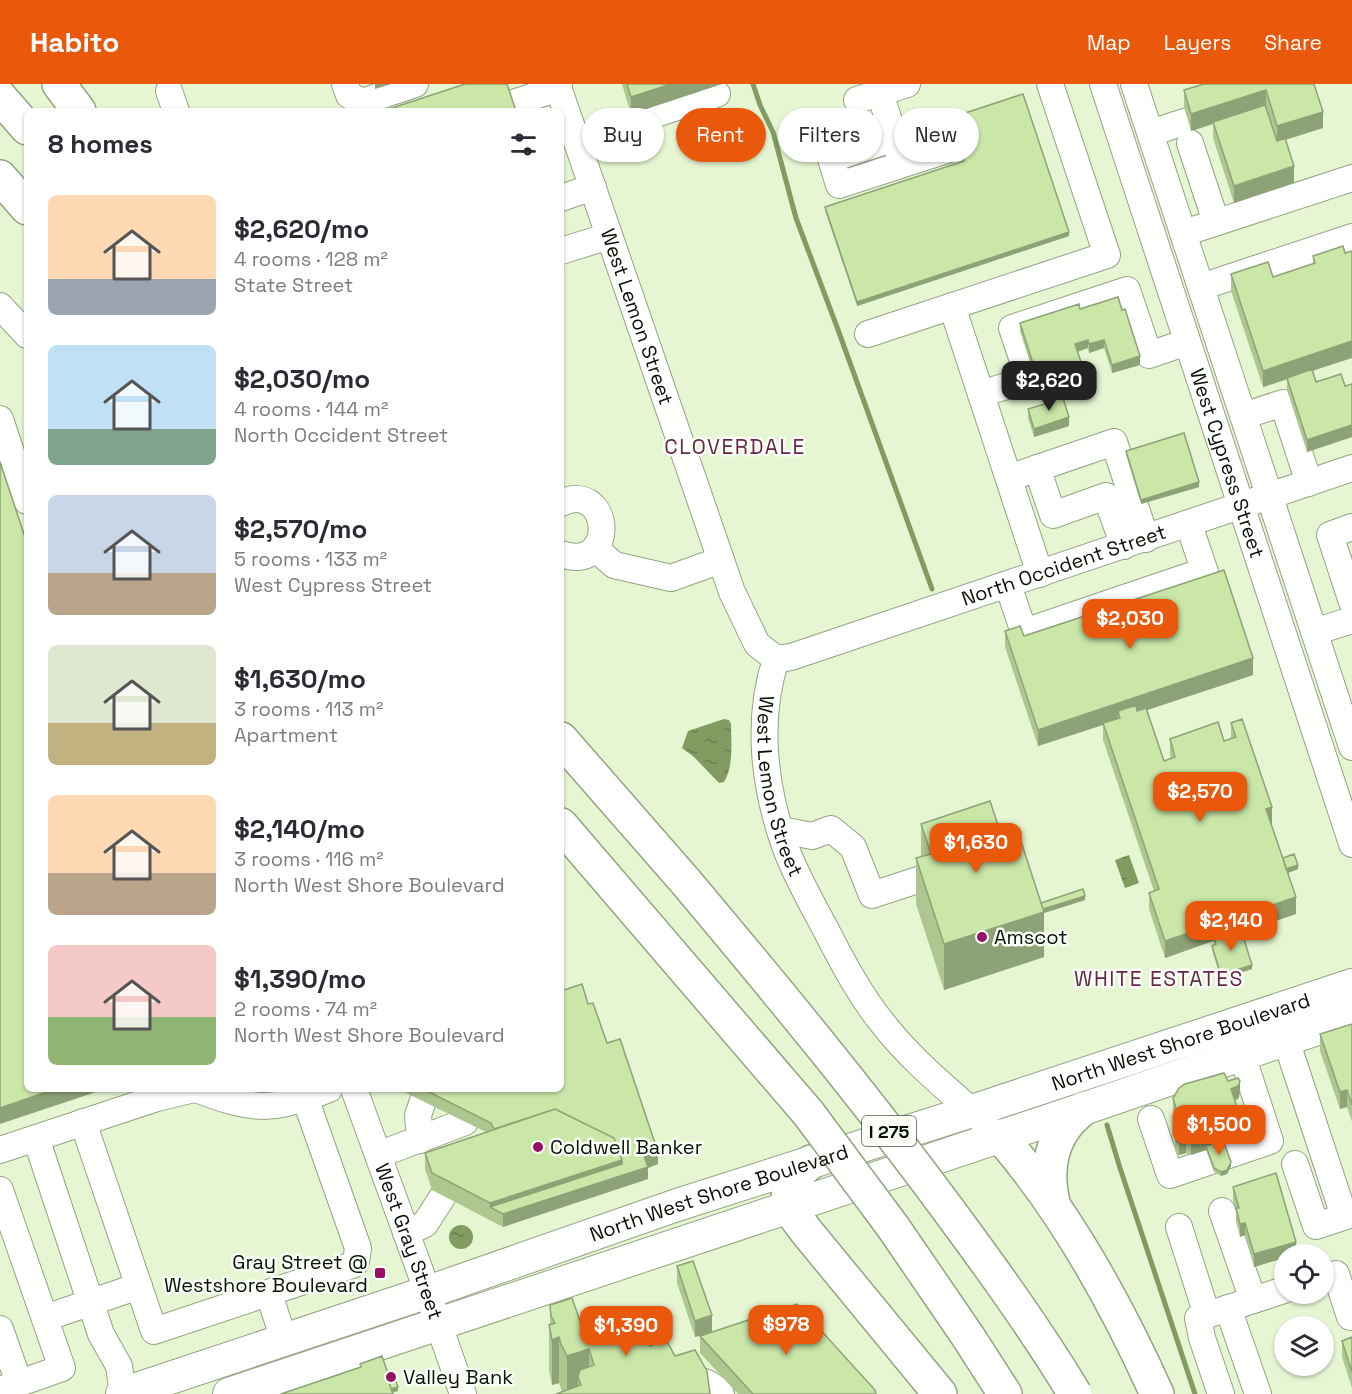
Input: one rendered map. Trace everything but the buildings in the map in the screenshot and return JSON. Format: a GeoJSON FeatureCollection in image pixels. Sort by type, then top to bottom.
{"type":"FeatureCollection","features":[{"type":"Feature","properties":{"kind":"highway"},"geometry":{"type":"LineString","coordinates":[[59,84],[77,108]]}},
{"type":"Feature","properties":{"kind":"highway"},"geometry":{"type":"LineString","coordinates":[[0,97],[24,125]]}},
{"type":"Feature","properties":{"kind":"highway"},"geometry":{"type":"LineString","coordinates":[[0,177],[24,205]]}},
{"type":"Feature","properties":{"kind":"highway","name":"I 275"},"geometry":{"type":"LineString","coordinates":[[564,742],[686,882],[865,1099],[1011,1296],[1075,1394]]}},
{"type":"Feature","properties":{"kind":"highway","name":"I 275"},"geometry":{"type":"LineString","coordinates":[[564,828],[809,1114],[893,1227],[968,1335],[1005,1394]]}},
{"type":"Feature","properties":{"kind":"highway"},"geometry":{"type":"LineString","coordinates":[[1054,1206],[1049,1179],[1053,1147],[1066,1125],[1083,1109]]}},
{"type":"Feature","properties":{"kind":"highway"},"geometry":{"type":"LineString","coordinates":[[1000,1136],[1018,1156],[1054,1206],[1117,1309],[1157,1394]]}},
{"type":"Feature","properties":{"kind":"highway"},"geometry":{"type":"LineString","coordinates":[[811,1162],[793,1180],[789,1193],[789,1206],[806,1231],[940,1394]]}},
{"type":"Feature","properties":{"kind":"main road","name":"North West Shore Boulevard"},"geometry":{"type":"LineString","coordinates":[[123,1394],[428,1292],[677,1205],[972,1111],[1352,985]]}},
{"type":"Feature","properties":{"kind":"main road","name":"North West Shore Boulevard"},"geometry":{"type":"LineString","coordinates":[[239,1392],[1352,1017]]}},
{"type":"Feature","properties":{"kind":"street"},"geometry":{"type":"LineString","coordinates":[[345,84],[349,95],[362,102],[415,84]]}},
{"type":"Feature","properties":{"kind":"street"},"geometry":{"type":"LineString","coordinates":[[868,334],[1107,255],[1050,84]]}},
{"type":"Feature","properties":{"kind":"street","name":"West Cypress Street"},"geometry":{"type":"LineString","coordinates":[[1103,84],[1352,844]]}},
{"type":"Feature","properties":{"kind":"street","name":"West Cypress Street"},"geometry":{"type":"LineString","coordinates":[[1134,84],[1352,746]]}},
{"type":"Feature","properties":{"kind":"street"},"geometry":{"type":"LineString","coordinates":[[513,103],[558,86]]}},
{"type":"Feature","properties":{"kind":"street","name":"West Lemon Street"},"geometry":{"type":"LineString","coordinates":[[558,86],[563,108]]}},
{"type":"Feature","properties":{"kind":"street"},"geometry":{"type":"LineString","coordinates":[[889,90],[894,130]]}},
{"type":"Feature","properties":{"kind":"street"},"geometry":{"type":"LineString","coordinates":[[570,136],[717,94]]}},
{"type":"Feature","properties":{"kind":"street","name":"West Lemon Street"},"geometry":{"type":"LineString","coordinates":[[564,111],[570,136],[593,187],[732,592],[757,644],[776,659],[769,678],[765,705],[764,740],[767,776],[780,830],[795,869],[843,962],[883,1024],[918,1064],[1000,1136]]}},
{"type":"Feature","properties":{"kind":"street"},"geometry":{"type":"LineString","coordinates":[[1150,133],[1187,132],[1216,222]]}},
{"type":"Feature","properties":{"kind":"street"},"geometry":{"type":"LineString","coordinates":[[894,138],[831,159],[839,185],[909,162]]}},
{"type":"Feature","properties":{"kind":"street"},"geometry":{"type":"LineString","coordinates":[[1184,233],[1352,178]]}},
{"type":"Feature","properties":{"kind":"street"},"geometry":{"type":"LineString","coordinates":[[564,197],[593,187]]}},
{"type":"Feature","properties":{"kind":"street"},"geometry":{"type":"LineString","coordinates":[[564,250],[609,236]]}},
{"type":"Feature","properties":{"kind":"street"},"geometry":{"type":"LineString","coordinates":[[1201,286],[1352,237]]}},
{"type":"Feature","properties":{"kind":"street"},"geometry":{"type":"LineString","coordinates":[[981,394],[1029,379],[1012,328],[1127,290],[1149,355],[1187,342]]}},
{"type":"Feature","properties":{"kind":"street"},"geometry":{"type":"LineString","coordinates":[[0,306],[24,332]]}},
{"type":"Feature","properties":{"kind":"street"},"geometry":{"type":"LineString","coordinates":[[952,306],[1041,574]]}},
{"type":"Feature","properties":{"kind":"street"},"geometry":{"type":"LineString","coordinates":[[1243,416],[1283,403],[1309,483]]}},
{"type":"Feature","properties":{"kind":"street"},"geometry":{"type":"LineString","coordinates":[[0,419],[24,492]]}},
{"type":"Feature","properties":{"kind":"street"},"geometry":{"type":"LineString","coordinates":[[1009,478],[1114,442],[1135,542]]}},
{"type":"Feature","properties":{"kind":"street"},"geometry":{"type":"LineString","coordinates":[[1037,468],[1053,515],[1106,496],[1135,542]]}},
{"type":"Feature","properties":{"kind":"street","name":"North Occident Street"},"geometry":{"type":"LineString","coordinates":[[776,659],[790,657],[1189,525],[1352,468]]}},
{"type":"Feature","properties":{"kind":"street"},"geometry":{"type":"LineString","coordinates":[[564,502],[574,499],[592,505],[603,522],[600,541],[595,548],[579,556],[564,554]]}},
{"type":"Feature","properties":{"kind":"street"},"geometry":{"type":"LineString","coordinates":[[1008,585],[1027,641],[1208,581],[1189,525]]}},
{"type":"Feature","properties":{"kind":"street"},"geometry":{"type":"LineString","coordinates":[[1352,527],[1330,535],[1352,602]]}},
{"type":"Feature","properties":{"kind":"street"},"geometry":{"type":"LineString","coordinates":[[595,548],[614,565],[671,578],[721,560]]}},
{"type":"Feature","properties":{"kind":"street"},"geometry":{"type":"LineString","coordinates":[[1314,632],[1352,620]]}},
{"type":"Feature","properties":{"kind":"street"},"geometry":{"type":"LineString","coordinates":[[1322,754],[1352,746]]}},
{"type":"Feature","properties":{"kind":"street"},"geometry":{"type":"LineString","coordinates":[[780,830],[812,836],[831,829],[853,847],[872,895],[924,878]]}},
{"type":"Feature","properties":{"kind":"street"},"geometry":{"type":"LineString","coordinates":[[795,869],[812,836]]}},
{"type":"Feature","properties":{"kind":"street"},"geometry":{"type":"LineString","coordinates":[[1286,1040],[1348,1215],[1316,1226],[1295,1164]]}},
{"type":"Feature","properties":{"kind":"street"},"geometry":{"type":"LineString","coordinates":[[1151,1119],[1170,1175],[1270,1141],[1242,1055]]}},
{"type":"Feature","properties":{"kind":"street"},"geometry":{"type":"LineString","coordinates":[[0,1150],[157,1098],[182,1092]]}},
{"type":"Feature","properties":{"kind":"street"},"geometry":{"type":"LineString","coordinates":[[204,1092],[239,1104],[260,1107],[279,1106],[321,1092]]}},
{"type":"Feature","properties":{"kind":"street","name":"West Gray Street"},"geometry":{"type":"LineString","coordinates":[[359,1092],[378,1155],[463,1394]]}},
{"type":"Feature","properties":{"kind":"street"},"geometry":{"type":"LineString","coordinates":[[83,1122],[154,1331],[352,1265],[357,1258],[357,1245],[305,1098]]}},
{"type":"Feature","properties":{"kind":"street"},"geometry":{"type":"LineString","coordinates":[[423,1101],[418,1115],[427,1144]]}},
{"type":"Feature","properties":{"kind":"street"},"geometry":{"type":"LineString","coordinates":[[378,1155],[427,1144],[465,1122]]}},
{"type":"Feature","properties":{"kind":"street"},"geometry":{"type":"LineString","coordinates":[[36,1138],[101,1334],[119,1366],[123,1394]]}},
{"type":"Feature","properties":{"kind":"street"},"geometry":{"type":"LineString","coordinates":[[0,1190],[62,1368],[9,1386],[0,1329]]}},
{"type":"Feature","properties":{"kind":"street"},"geometry":{"type":"LineString","coordinates":[[406,1233],[425,1224],[443,1196]]}},
{"type":"Feature","properties":{"kind":"street"},"geometry":{"type":"LineString","coordinates":[[1222,1211],[1253,1300]]}},
{"type":"Feature","properties":{"kind":"street"},"geometry":{"type":"LineString","coordinates":[[1179,1227],[1211,1314],[1258,1394]]}},
{"type":"Feature","properties":{"kind":"street"},"geometry":{"type":"LineString","coordinates":[[1337,1273],[1350,1317],[1352,1317]]}},
{"type":"Feature","properties":{"kind":"street"},"geometry":{"type":"LineString","coordinates":[[45,1318],[139,1286]]}},
{"type":"Feature","properties":{"kind":"street"},"geometry":{"type":"LineString","coordinates":[[1211,1314],[1274,1293]]}},
{"type":"Feature","properties":{"kind":"street"},"geometry":{"type":"LineString","coordinates":[[269,1294],[284,1340]]}},
{"type":"Feature","properties":{"kind":"street"},"geometry":{"type":"LineString","coordinates":[[1211,1314],[1202,1338],[1221,1394]]}},
{"type":"Feature","properties":{"kind":"street"},"geometry":{"type":"LineString","coordinates":[[648,1387],[669,1380],[712,1379]]}},
{"type":"Feature","properties":{"kind":"water"},"geometry":{"type":"Polygon","coordinates":[[[724,719],[729,720],[731,724],[731,754],[727,776],[724,782],[719,783],[682,748],[688,731],[724,719]]]}},
{"type":"Feature","properties":{"kind":"water"},"geometry":{"type":"Polygon","coordinates":[[[1129,855],[1139,883],[1125,888],[1115,860],[1129,855]]]}},
{"type":"Feature","properties":{"kind":"water"},"geometry":{"type":"Polygon","coordinates":[[[461,1225],[469,1229],[473,1237],[469,1245],[461,1249],[453,1245],[449,1237],[453,1229],[461,1225]]]}},
{"type":"Feature","properties":{"kind":"waterway"},"geometry":{"type":"LineString","coordinates":[[753,84],[773,132],[796,218],[932,589]]}},
{"type":"Feature","properties":{"kind":"waterway"},"geometry":{"type":"LineString","coordinates":[[1107,1125],[1195,1394]]}},
{"type":"Feature","properties":{"kind":"place","name":"Amscot"},"geometry":{"type":"Point","coordinates":[982,937]}},
{"type":"Feature","properties":{"kind":"place","name":"Coldwell Banker"},"geometry":{"type":"Point","coordinates":[538,1147]}},
{"type":"Feature","properties":{"kind":"place","name":"Gray Street @ Westshore Boulevard"},"geometry":{"type":"Point","coordinates":[380,1273]}},
{"type":"Feature","properties":{"kind":"place","name":"Valley Bank"},"geometry":{"type":"Point","coordinates":[391,1377]}},
{"type":"Feature","properties":{"kind":"district","name":"CLOVERDALE"},"geometry":{"type":"Point","coordinates":[735,446]}},
{"type":"Feature","properties":{"kind":"district","name":"WHITE ESTATES"},"geometry":{"type":"Point","coordinates":[1159,978]}}]}
